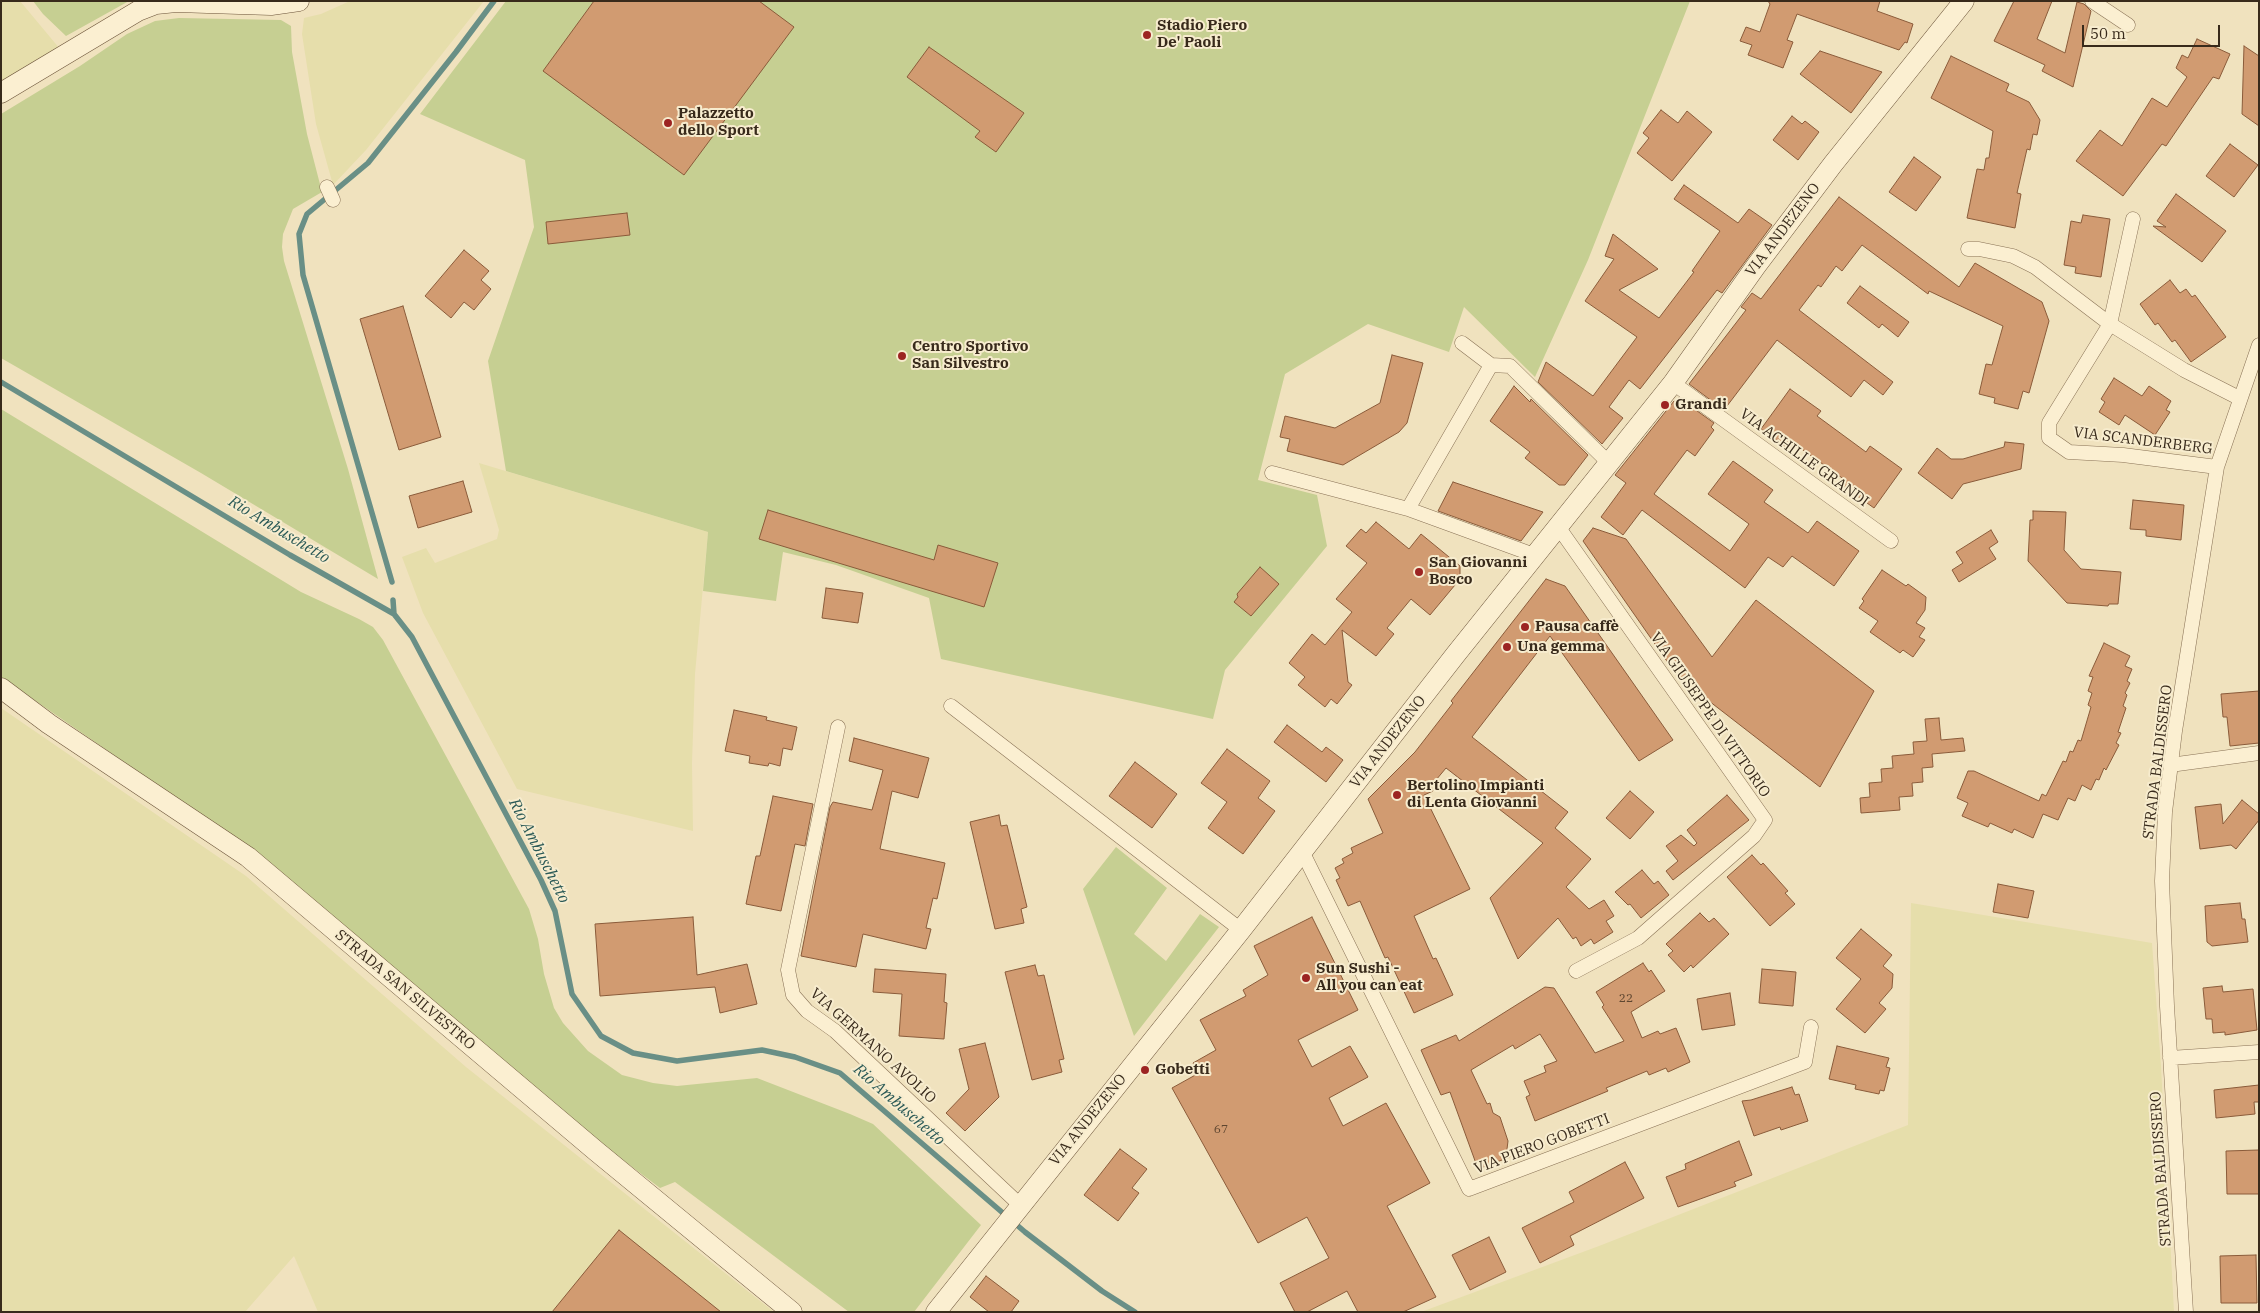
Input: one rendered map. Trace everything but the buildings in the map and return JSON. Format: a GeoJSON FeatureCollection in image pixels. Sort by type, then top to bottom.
{"type":"FeatureCollection","features":[{"type":"Feature","properties":{"kind":"main road"},"geometry":{"type":"LineString","coordinates":[[1,93],[138,11],[156,4],[176,2],[271,5],[299,1]]}},
{"type":"Feature","properties":{"kind":"main road","name":"VIA ANDEZENO"},"geometry":{"type":"LineString","coordinates":[[936,1312],[1241,930],[1456,654],[1537,556],[1673,383],[1756,266],[1833,164],[1964,1]]}},
{"type":"Feature","properties":{"kind":"main road","name":"STRADA SAN SILVESTRO"},"geometry":{"type":"LineString","coordinates":[[1,688],[49,724],[248,857],[596,1151],[792,1312]]}},
{"type":"Feature","properties":{"kind":"street"},"geometry":{"type":"LineString","coordinates":[[2092,1],[2128,26]]}},
{"type":"Feature","properties":{"kind":"street","name":"VIA SCANDERBERG"},"geometry":{"type":"LineString","coordinates":[[2133,219],[2110,324],[2049,424],[2049,438],[2069,452],[2123,455],[2217,467]]}},
{"type":"Feature","properties":{"kind":"street"},"geometry":{"type":"LineString","coordinates":[[1968,249],[1979,249],[2013,256],[2028,263],[2110,324],[2184,370],[2239,398]]}},
{"type":"Feature","properties":{"kind":"street"},"geometry":{"type":"LineString","coordinates":[[1462,343],[1491,365],[1510,366],[1609,463]]}},
{"type":"Feature","properties":{"kind":"street","name":"STRADA BALDISSERO"},"geometry":{"type":"LineString","coordinates":[[2186,1312],[2170,1058],[2162,880],[2165,812],[2170,765],[2217,467],[2239,398],[2259,345]]}},
{"type":"Feature","properties":{"kind":"street"},"geometry":{"type":"LineString","coordinates":[[1408,509],[1491,365]]}},
{"type":"Feature","properties":{"kind":"street","name":"VIA ACHILLE GRANDI"},"geometry":{"type":"LineString","coordinates":[[1673,383],[1891,541]]}},
{"type":"Feature","properties":{"kind":"street"},"geometry":{"type":"LineString","coordinates":[[1272,473],[1408,509],[1537,556]]}},
{"type":"Feature","properties":{"kind":"street","name":"VIA GIUSEPPE DI VITTORIO"},"geometry":{"type":"LineString","coordinates":[[1559,528],[1764,820],[1754,836],[1638,938],[1576,971]]}},
{"type":"Feature","properties":{"kind":"street"},"geometry":{"type":"LineString","coordinates":[[951,706],[1241,930]]}},
{"type":"Feature","properties":{"kind":"street","name":"VIA GERMANO AVOLIO"},"geometry":{"type":"LineString","coordinates":[[838,727],[788,970],[794,995],[806,1011],[835,1030],[1020,1205]]}},
{"type":"Feature","properties":{"kind":"street"},"geometry":{"type":"LineString","coordinates":[[2170,765],[2259,753]]}},
{"type":"Feature","properties":{"kind":"street","name":"VIA PIERO GOBETTI"},"geometry":{"type":"LineString","coordinates":[[1302,851],[1469,1189],[1805,1062],[1811,1027]]}},
{"type":"Feature","properties":{"kind":"street"},"geometry":{"type":"LineString","coordinates":[[2170,1058],[2259,1052]]}},
{"type":"Feature","properties":{"kind":"shaded area"},"geometry":{"type":"Polygon","coordinates":[[[1,1],[20,1],[65,55],[1,89],[1,1]]]}},
{"type":"Feature","properties":{"kind":"shaded area"},"geometry":{"type":"Polygon","coordinates":[[[350,1],[484,1],[366,150],[333,185],[316,124],[302,34],[304,18],[321,14],[350,1]]]}},
{"type":"Feature","properties":{"kind":"shaded area"},"geometry":{"type":"Polygon","coordinates":[[[479,463],[708,532],[695,674],[692,763],[693,831],[517,789],[423,613],[402,557],[426,548],[435,563],[497,539],[499,530],[479,463]]]}},
{"type":"Feature","properties":{"kind":"shaded area"},"geometry":{"type":"Polygon","coordinates":[[[1,708],[246,876],[466,1067],[774,1312],[318,1312],[294,1256],[245,1312],[1,1312],[1,708]]]}},
{"type":"Feature","properties":{"kind":"shaded area"},"geometry":{"type":"Polygon","coordinates":[[[1911,903],[2152,943],[2161,1066],[2174,1312],[1421,1312],[1599,1246],[1908,1125],[1911,903]]]}},
{"type":"Feature","properties":{"kind":"green space"},"geometry":{"type":"Polygon","coordinates":[[[33,1],[129,1],[66,36],[43,14],[33,1]]]}},
{"type":"Feature","properties":{"kind":"green space","name":"Centro Sportivo San Silvestro"},"geometry":{"type":"Polygon","coordinates":[[[506,1],[1690,1],[1588,260],[1535,377],[1464,307],[1449,352],[1368,324],[1285,374],[1258,480],[1317,495],[1327,546],[1225,670],[1213,719],[941,659],[929,598],[836,565],[783,552],[776,601],[703,591],[708,532],[506,471],[488,361],[534,227],[525,160],[420,114],[506,1]]]}},
{"type":"Feature","properties":{"kind":"green space"},"geometry":{"type":"Polygon","coordinates":[[[179,18],[281,20],[291,26],[292,52],[307,134],[322,192],[293,209],[283,234],[284,261],[348,469],[378,579],[201,473],[1,358],[1,114],[80,66],[127,34],[155,21],[179,18]]]}},
{"type":"Feature","properties":{"kind":"green space"},"geometry":{"type":"Polygon","coordinates":[[[1,409],[301,592],[373,627],[383,640],[529,909],[554,1008],[563,1023],[588,1051],[622,1075],[653,1083],[677,1086],[757,1078],[873,1124],[981,1225],[914,1312],[849,1312],[675,1182],[660,1188],[603,1145],[254,852],[1,677],[1,409]]]}},
{"type":"Feature","properties":{"kind":"green space"},"geometry":{"type":"Polygon","coordinates":[[[1116,847],[1167,888],[1134,934],[1166,961],[1200,914],[1219,927],[1134,1036],[1083,889],[1116,847]]]}},
{"type":"Feature","properties":{"kind":"waterway"},"geometry":{"type":"LineString","coordinates":[[392,582],[303,275],[299,234],[307,214],[368,163],[494,1]]}},
{"type":"Feature","properties":{"kind":"waterway","name":"Rio Ambuschetto"},"geometry":{"type":"LineString","coordinates":[[1,382],[290,555],[394,614],[412,637],[541,880],[555,911],[572,994],[601,1036],[633,1053],[677,1061],[762,1050],[795,1057],[840,1073],[1025,1232],[1102,1291],[1135,1312]]}},
{"type":"Feature","properties":{"kind":"waterway"},"geometry":{"type":"LineString","coordinates":[[393,600],[394,614]]}},
{"type":"Feature","properties":{"kind":"place","name":"Stadio Piero De' Paoli"},"geometry":{"type":"Point","coordinates":[1147,35]}},
{"type":"Feature","properties":{"kind":"place","name":"Palazzetto dello Sport"},"geometry":{"type":"Point","coordinates":[668,123]}},
{"type":"Feature","properties":{"kind":"place","name":"Centro Sportivo San Silvestro"},"geometry":{"type":"Point","coordinates":[902,356]}},
{"type":"Feature","properties":{"kind":"place","name":"Grandi"},"geometry":{"type":"Point","coordinates":[1665,405]}},
{"type":"Feature","properties":{"kind":"place","name":"San Giovanni Bosco"},"geometry":{"type":"Point","coordinates":[1419,572]}},
{"type":"Feature","properties":{"kind":"place","name":"Pausa caffè"},"geometry":{"type":"Point","coordinates":[1525,627]}},
{"type":"Feature","properties":{"kind":"place","name":"Una gemma"},"geometry":{"type":"Point","coordinates":[1507,647]}},
{"type":"Feature","properties":{"kind":"place","name":"Bertolino Impianti di Lenta Giovanni"},"geometry":{"type":"Point","coordinates":[1397,795]}},
{"type":"Feature","properties":{"kind":"place","name":"Sun Sushi - All you can eat"},"geometry":{"type":"Point","coordinates":[1306,978]}},
{"type":"Feature","properties":{"kind":"place","name":"Gobetti"},"geometry":{"type":"Point","coordinates":[1145,1070]}}]}
